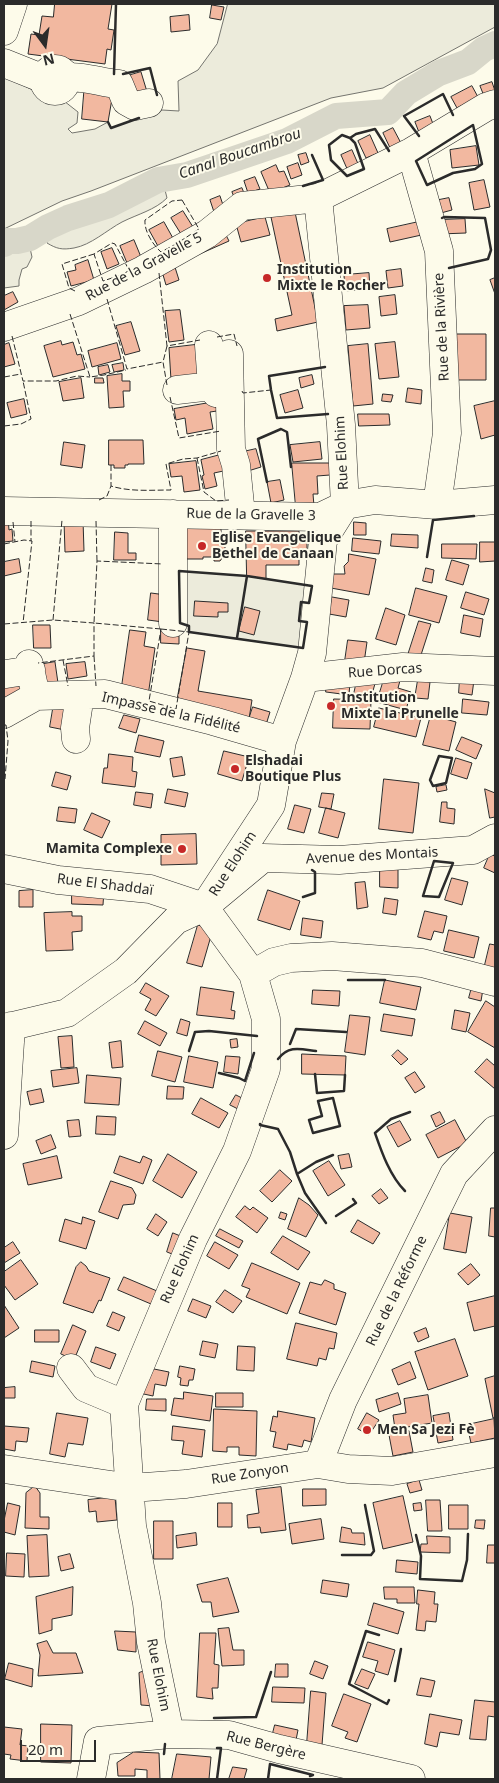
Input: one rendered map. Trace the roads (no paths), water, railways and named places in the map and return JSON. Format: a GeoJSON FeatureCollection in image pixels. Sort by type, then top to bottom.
{"type":"FeatureCollection","features":[{"type":"Feature","properties":{"kind":"street"},"geometry":{"type":"LineString","coordinates":[[4,31],[13,4]]}},
{"type":"Feature","properties":{"kind":"street"},"geometry":{"type":"LineString","coordinates":[[4,63],[55,79],[75,76],[119,84],[126,101],[135,106],[149,103]]}},
{"type":"Feature","properties":{"kind":"street","name":"Rue de la Gravelle 5"},"geometry":{"type":"LineString","coordinates":[[4,327],[79,301],[143,270],[207,234],[242,206],[318,198],[411,152],[486,107],[495,104]]}},
{"type":"Feature","properties":{"kind":"street","name":"Rue de la Rivière"},"geometry":{"type":"LineString","coordinates":[[411,152],[439,251],[447,433],[437,505]]}},
{"type":"Feature","properties":{"kind":"street","name":"Rue Elohim"},"geometry":{"type":"LineString","coordinates":[[170,1734],[151,1642],[147,1603],[132,1526],[124,1404],[193,1238],[237,1151],[266,1069],[266,1019],[253,974],[204,907],[271,805],[282,741],[312,653],[323,540],[344,505],[341,425],[318,198]]}},
{"type":"Feature","properties":{"kind":"street"},"geometry":{"type":"LineString","coordinates":[[219,350],[221,396],[236,465],[241,515]]}},
{"type":"Feature","properties":{"kind":"street"},"geometry":{"type":"LineString","coordinates":[[178,390],[221,396]]}},
{"type":"Feature","properties":{"kind":"street","name":"Rue de la Gravelle 3"},"geometry":{"type":"LineString","coordinates":[[4,511],[320,517],[344,505],[376,500],[437,505],[495,500]]}},
{"type":"Feature","properties":{"kind":"street"},"geometry":{"type":"LineString","coordinates":[[173,514],[173,624]]}},
{"type":"Feature","properties":{"kind":"street","name":"Rue Dorcas"},"geometry":{"type":"LineString","coordinates":[[305,678],[403,667],[495,672]]}},
{"type":"Feature","properties":{"kind":"street"},"geometry":{"type":"LineString","coordinates":[[22,669],[36,696]]}},
{"type":"Feature","properties":{"kind":"street","name":"Impasse de la Fidélité"},"geometry":{"type":"LineString","coordinates":[[4,714],[36,696],[105,694],[213,721],[282,741]]}},
{"type":"Feature","properties":{"kind":"street"},"geometry":{"type":"LineString","coordinates":[[76,739],[74,728],[80,695]]}},
{"type":"Feature","properties":{"kind":"street","name":"Avenue des Montais"},"geometry":{"type":"LineString","coordinates":[[8,1027],[67,1013],[126,971],[176,920],[204,907],[264,858],[339,860],[473,850],[495,838]]}},
{"type":"Feature","properties":{"kind":"street","name":"Rue El Shaddaï"},"geometry":{"type":"LineString","coordinates":[[4,869],[58,880],[150,889],[204,907]]}},
{"type":"Feature","properties":{"kind":"street"},"geometry":{"type":"LineString","coordinates":[[253,974],[274,962],[291,958],[332,956],[422,963],[495,982]]}},
{"type":"Feature","properties":{"kind":"street"},"geometry":{"type":"LineString","coordinates":[[4,1136],[8,1027]]}},
{"type":"Feature","properties":{"kind":"street","name":"Rue de la Réforme"},"geometry":{"type":"LineString","coordinates":[[318,1464],[343,1400],[454,1174],[495,1130]]}},
{"type":"Feature","properties":{"kind":"street"},"geometry":{"type":"LineString","coordinates":[[72,1368],[86,1388],[124,1404]]}},
{"type":"Feature","properties":{"kind":"street","name":"Rue Zonyon"},"geometry":{"type":"LineString","coordinates":[[4,1470],[130,1488],[186,1484],[318,1464],[392,1471],[495,1453]]}},
{"type":"Feature","properties":{"kind":"street","name":"Rue Bergère"},"geometry":{"type":"LineString","coordinates":[[91,1779],[98,1741],[170,1734],[229,1735],[279,1749],[409,1779]]}},
{"type":"Feature","properties":{"kind":"waterway","name":"Canal Boucambrou"},"geometry":{"type":"LineString","coordinates":[[4,244],[7,241],[30,238],[48,227],[68,218],[109,205],[158,180],[187,175],[287,141],[336,116],[388,112],[406,93],[439,73],[468,62],[484,49],[495,44]]}},
{"type":"Feature","properties":{"kind":"place","name":"Institution Mixte le Rocher"},"geometry":{"type":"Point","coordinates":[267,278]}},
{"type":"Feature","properties":{"kind":"place","name":"Eglise Evangelique Bethel de Canaan"},"geometry":{"type":"Point","coordinates":[202,546]}},
{"type":"Feature","properties":{"kind":"place","name":"Institution Mixte la Prunelle"},"geometry":{"type":"Point","coordinates":[331,706]}},
{"type":"Feature","properties":{"kind":"place","name":"Elshadai Boutique Plus"},"geometry":{"type":"Point","coordinates":[235,769]}},
{"type":"Feature","properties":{"kind":"place","name":"Mamita Complexe"},"geometry":{"type":"Point","coordinates":[182,849]}},
{"type":"Feature","properties":{"kind":"place","name":"Men Sa Jezi Fè"},"geometry":{"type":"Point","coordinates":[367,1430]}}]}
